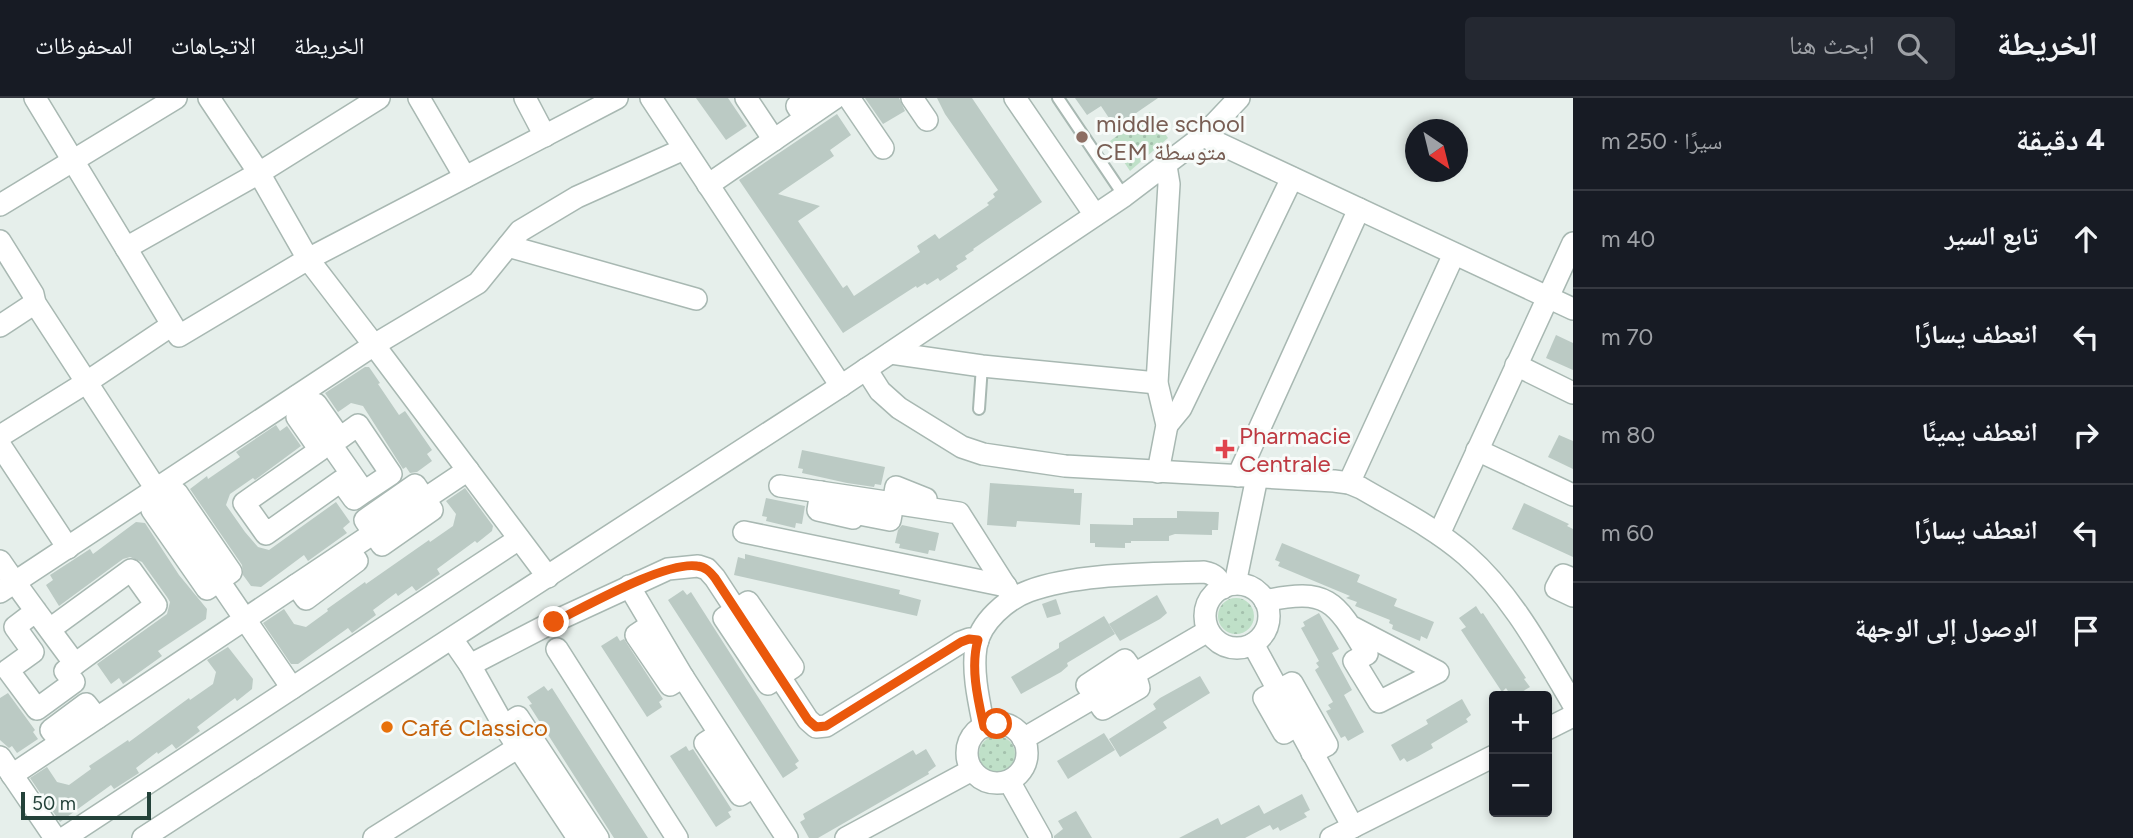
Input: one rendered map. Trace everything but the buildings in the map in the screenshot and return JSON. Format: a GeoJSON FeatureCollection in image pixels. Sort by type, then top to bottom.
{"type":"FeatureCollection","features":[{"type":"Feature","properties":{"kind":"street"},"geometry":{"type":"LineString","coordinates":[[35,98],[179,336],[308,259],[617,98]]}},
{"type":"Feature","properties":{"kind":"street"},"geometry":{"type":"LineString","coordinates":[[0,205],[176,98]]}},
{"type":"Feature","properties":{"kind":"street"},"geometry":{"type":"LineString","coordinates":[[209,98],[259,173],[308,259],[548,577]]}},
{"type":"Feature","properties":{"kind":"street"},"geometry":{"type":"LineString","coordinates":[[125,248],[259,173],[379,98]]}},
{"type":"Feature","properties":{"kind":"street"},"geometry":{"type":"LineString","coordinates":[[419,98],[465,177]]}},
{"type":"Feature","properties":{"kind":"street"},"geometry":{"type":"LineString","coordinates":[[525,98],[545,136]]}},
{"type":"Feature","properties":{"kind":"street"},"geometry":{"type":"LineString","coordinates":[[651,98],[841,386]]}},
{"type":"Feature","properties":{"kind":"street"},"geometry":{"type":"LineString","coordinates":[[746,98],[775,140]]}},
{"type":"Feature","properties":{"kind":"street"},"geometry":{"type":"LineString","coordinates":[[708,185],[775,140],[807,108],[835,98]]}},
{"type":"Feature","properties":{"kind":"street"},"geometry":{"type":"LineString","coordinates":[[849,98],[883,148]]}},
{"type":"Feature","properties":{"kind":"street"},"geometry":{"type":"LineString","coordinates":[[912,98],[927,120]]}},
{"type":"Feature","properties":{"kind":"street"},"geometry":{"type":"LineString","coordinates":[[1015,98],[1095,215]]}},
{"type":"Feature","properties":{"kind":"street"},"geometry":{"type":"LineString","coordinates":[[144,838],[841,386],[1124,196],[1203,136],[1239,98]]}},
{"type":"Feature","properties":{"kind":"street"},"geometry":{"type":"LineString","coordinates":[[1203,136],[1573,309]]}},
{"type":"Feature","properties":{"kind":"street"},"geometry":{"type":"LineString","coordinates":[[7,587],[160,495],[302,403],[374,345],[478,283],[520,231],[577,197],[684,149]]}},
{"type":"Feature","properties":{"kind":"street"},"geometry":{"type":"LineString","coordinates":[[1158,472],[1167,425],[1157,383],[1169,184],[1166,166]]}},
{"type":"Feature","properties":{"kind":"street"},"geometry":{"type":"LineString","coordinates":[[1167,425],[1181,408],[1292,178]]}},
{"type":"Feature","properties":{"kind":"street"},"geometry":{"type":"LineString","coordinates":[[744,532],[1009,592],[1080,580],[1149,574],[1213,573],[1229,586],[1253,588],[1265,601],[1269,614],[1267,627],[1253,644],[1240,649],[1217,642],[1208,631],[1205,618],[1207,604],[1212,596],[1229,586],[1248,477],[1359,209]]}},
{"type":"Feature","properties":{"kind":"street"},"geometry":{"type":"LineString","coordinates":[[0,241],[33,294],[34,303],[160,495]]}},
{"type":"Feature","properties":{"kind":"street"},"geometry":{"type":"LineString","coordinates":[[1439,534],[1573,243]]}},
{"type":"Feature","properties":{"kind":"street"},"geometry":{"type":"LineString","coordinates":[[508,246],[696,299]]}},
{"type":"Feature","properties":{"kind":"street"},"geometry":{"type":"LineString","coordinates":[[1349,483],[1454,254]]}},
{"type":"Feature","properties":{"kind":"street"},"geometry":{"type":"LineString","coordinates":[[0,326],[34,303]]}},
{"type":"Feature","properties":{"kind":"street"},"geometry":{"type":"LineString","coordinates":[[0,436],[172,325]]}},
{"type":"Feature","properties":{"kind":"street"},"geometry":{"type":"LineString","coordinates":[[891,353],[982,366],[1157,383]]}},
{"type":"Feature","properties":{"kind":"street"},"geometry":{"type":"LineString","coordinates":[[1516,365],[1573,393]]}},
{"type":"Feature","properties":{"kind":"street"},"geometry":{"type":"LineString","coordinates":[[866,369],[880,391],[899,408],[962,447],[983,454],[1065,466],[1349,483],[1439,534],[1491,579],[1517,614],[1573,704]]}},
{"type":"Feature","properties":{"kind":"street"},"geometry":{"type":"LineString","coordinates":[[302,403],[316,404],[340,438],[358,425],[391,474],[354,499],[341,481],[266,534],[244,503],[320,450],[297,417],[302,403]]}},
{"type":"Feature","properties":{"kind":"street"},"geometry":{"type":"LineString","coordinates":[[302,403],[364,492]]}},
{"type":"Feature","properties":{"kind":"street"},"geometry":{"type":"LineString","coordinates":[[0,445],[68,548]]}},
{"type":"Feature","properties":{"kind":"street"},"geometry":{"type":"LineString","coordinates":[[1478,450],[1573,495]]}},
{"type":"Feature","properties":{"kind":"street"},"geometry":{"type":"LineString","coordinates":[[425,499],[468,470]]}},
{"type":"Feature","properties":{"kind":"street"},"geometry":{"type":"LineString","coordinates":[[1539,479],[1535,488],[1573,506]]}},
{"type":"Feature","properties":{"kind":"street"},"geometry":{"type":"LineString","coordinates":[[415,485],[425,499],[432,510],[382,545],[365,520],[415,485]]}},
{"type":"Feature","properties":{"kind":"street"},"geometry":{"type":"LineString","coordinates":[[780,486],[821,492],[818,510],[853,518],[854,513],[890,520],[896,487],[953,511],[963,517],[1009,592]]}},
{"type":"Feature","properties":{"kind":"street"},"geometry":{"type":"LineString","coordinates":[[177,493],[231,572],[207,589],[152,510],[160,495],[177,493]]}},
{"type":"Feature","properties":{"kind":"street"},"geometry":{"type":"LineString","coordinates":[[12,775],[66,739],[51,730],[86,704],[104,714],[134,693],[142,704],[194,666],[188,657],[296,585],[306,598],[358,561],[349,550],[374,533]]}},
{"type":"Feature","properties":{"kind":"street"},"geometry":{"type":"LineString","coordinates":[[64,838],[519,539]]}},
{"type":"Feature","properties":{"kind":"street"},"geometry":{"type":"LineString","coordinates":[[0,561],[7,587],[36,611],[75,664]]}},
{"type":"Feature","properties":{"kind":"street"},"geometry":{"type":"LineString","coordinates":[[470,665],[668,569],[698,566],[707,569],[736,610]]}},
{"type":"Feature","properties":{"kind":"street"},"geometry":{"type":"LineString","coordinates":[[36,611],[15,627],[33,652],[8,670],[37,709],[74,682],[65,671],[156,605],[131,570],[50,629]]}},
{"type":"Feature","properties":{"kind":"street"},"geometry":{"type":"LineString","coordinates":[[1573,579],[1563,575],[1556,588],[1573,596]]}},
{"type":"Feature","properties":{"kind":"street"},"geometry":{"type":"LineString","coordinates":[[219,581],[292,688]]}},
{"type":"Feature","properties":{"kind":"street"},"geometry":{"type":"LineString","coordinates":[[629,586],[651,625],[636,635],[670,685],[683,677],[719,734],[705,743],[740,795],[753,787],[787,838]]}},
{"type":"Feature","properties":{"kind":"street"},"geometry":{"type":"LineString","coordinates":[[984,727],[978,701],[975,660],[978,640],[1009,592]]}},
{"type":"Feature","properties":{"kind":"street"},"geometry":{"type":"LineString","coordinates":[[1265,601],[1305,596],[1326,599],[1350,626]]}},
{"type":"Feature","properties":{"kind":"street"},"geometry":{"type":"LineString","coordinates":[[748,602],[793,667],[768,684],[724,618],[736,610],[748,602]]}},
{"type":"Feature","properties":{"kind":"street"},"geometry":{"type":"LineString","coordinates":[[1023,739],[1208,631]]}},
{"type":"Feature","properties":{"kind":"street"},"geometry":{"type":"LineString","coordinates":[[452,639],[573,836]]}},
{"type":"Feature","properties":{"kind":"street"},"geometry":{"type":"LineString","coordinates":[[780,676],[808,720],[820,727],[961,642],[978,640]]}},
{"type":"Feature","properties":{"kind":"street"},"geometry":{"type":"LineString","coordinates":[[1253,644],[1278,691]]}},
{"type":"Feature","properties":{"kind":"street"},"geometry":{"type":"LineString","coordinates":[[557,649],[677,838]]}},
{"type":"Feature","properties":{"kind":"street"},"geometry":{"type":"LineString","coordinates":[[1312,753],[1327,745],[1292,682],[1264,698],[1284,733],[1297,725],[1312,753],[1353,827]]}},
{"type":"Feature","properties":{"kind":"street"},"geometry":{"type":"LineString","coordinates":[[1552,726],[1573,716]]}},
{"type":"Feature","properties":{"kind":"street"},"geometry":{"type":"LineString","coordinates":[[504,726],[518,717],[597,838]]}},
{"type":"Feature","properties":{"kind":"street"},"geometry":{"type":"LineString","coordinates":[[992,724],[1006,725],[1023,739],[1026,748],[1025,763],[1020,772],[1009,780],[988,782],[972,770],[967,757],[969,743],[976,732],[984,727],[992,724]]}},
{"type":"Feature","properties":{"kind":"street"},"geometry":{"type":"LineString","coordinates":[[1331,838],[1465,771],[1458,758],[1489,742]]}},
{"type":"Feature","properties":{"kind":"street"},"geometry":{"type":"LineString","coordinates":[[374,838],[517,748]]}},
{"type":"Feature","properties":{"kind":"street"},"geometry":{"type":"LineString","coordinates":[[0,757],[55,838]]}},
{"type":"Feature","properties":{"kind":"street"},"geometry":{"type":"LineString","coordinates":[[846,838],[866,833],[972,770]]}},
{"type":"Feature","properties":{"kind":"street"},"geometry":{"type":"LineString","coordinates":[[1009,780],[1041,838]]}},
{"type":"Feature","properties":{"kind":"lane"},"geometry":{"type":"LineString","coordinates":[[1058,98],[1124,196]]}},
{"type":"Feature","properties":{"kind":"lane"},"geometry":{"type":"LineString","coordinates":[[979,409],[982,366]]}},
{"type":"Feature","properties":{"kind":"green space"},"geometry":{"type":"Polygon","coordinates":[[[1150,112],[1168,138],[1130,171],[1110,141],[1150,112]]]}},
{"type":"Feature","properties":{"kind":"green space"},"geometry":{"type":"Polygon","coordinates":[[[1236,598],[1249,603],[1254,616],[1249,629],[1236,634],[1223,629],[1218,616],[1223,603],[1236,598]]]}},
{"type":"Feature","properties":{"kind":"green space"},"geometry":{"type":"Polygon","coordinates":[[[997,736],[1010,741],[1015,754],[1010,767],[997,772],[984,767],[979,754],[984,741],[997,736]]]}},
{"type":"Feature","properties":{"kind":"place","name":"middle school CEM متوسطة"},"geometry":{"type":"Point","coordinates":[1082,137]}},
{"type":"Feature","properties":{"kind":"place","name":"Pharmacie Centrale"},"geometry":{"type":"Point","coordinates":[1225,449]}},
{"type":"Feature","properties":{"kind":"place","name":"Café Classico"},"geometry":{"type":"Point","coordinates":[387,727]}},
{"type":"Feature","properties":{"kind":"route"},"geometry":{"type":"LineString","coordinates":[[554,622],[655,574],[668,569],[698,566],[707,569],[715,578],[808,720],[816,727],[826,726],[969,639],[978,640],[975,660],[978,701],[984,727],[997,724]]}}]}
